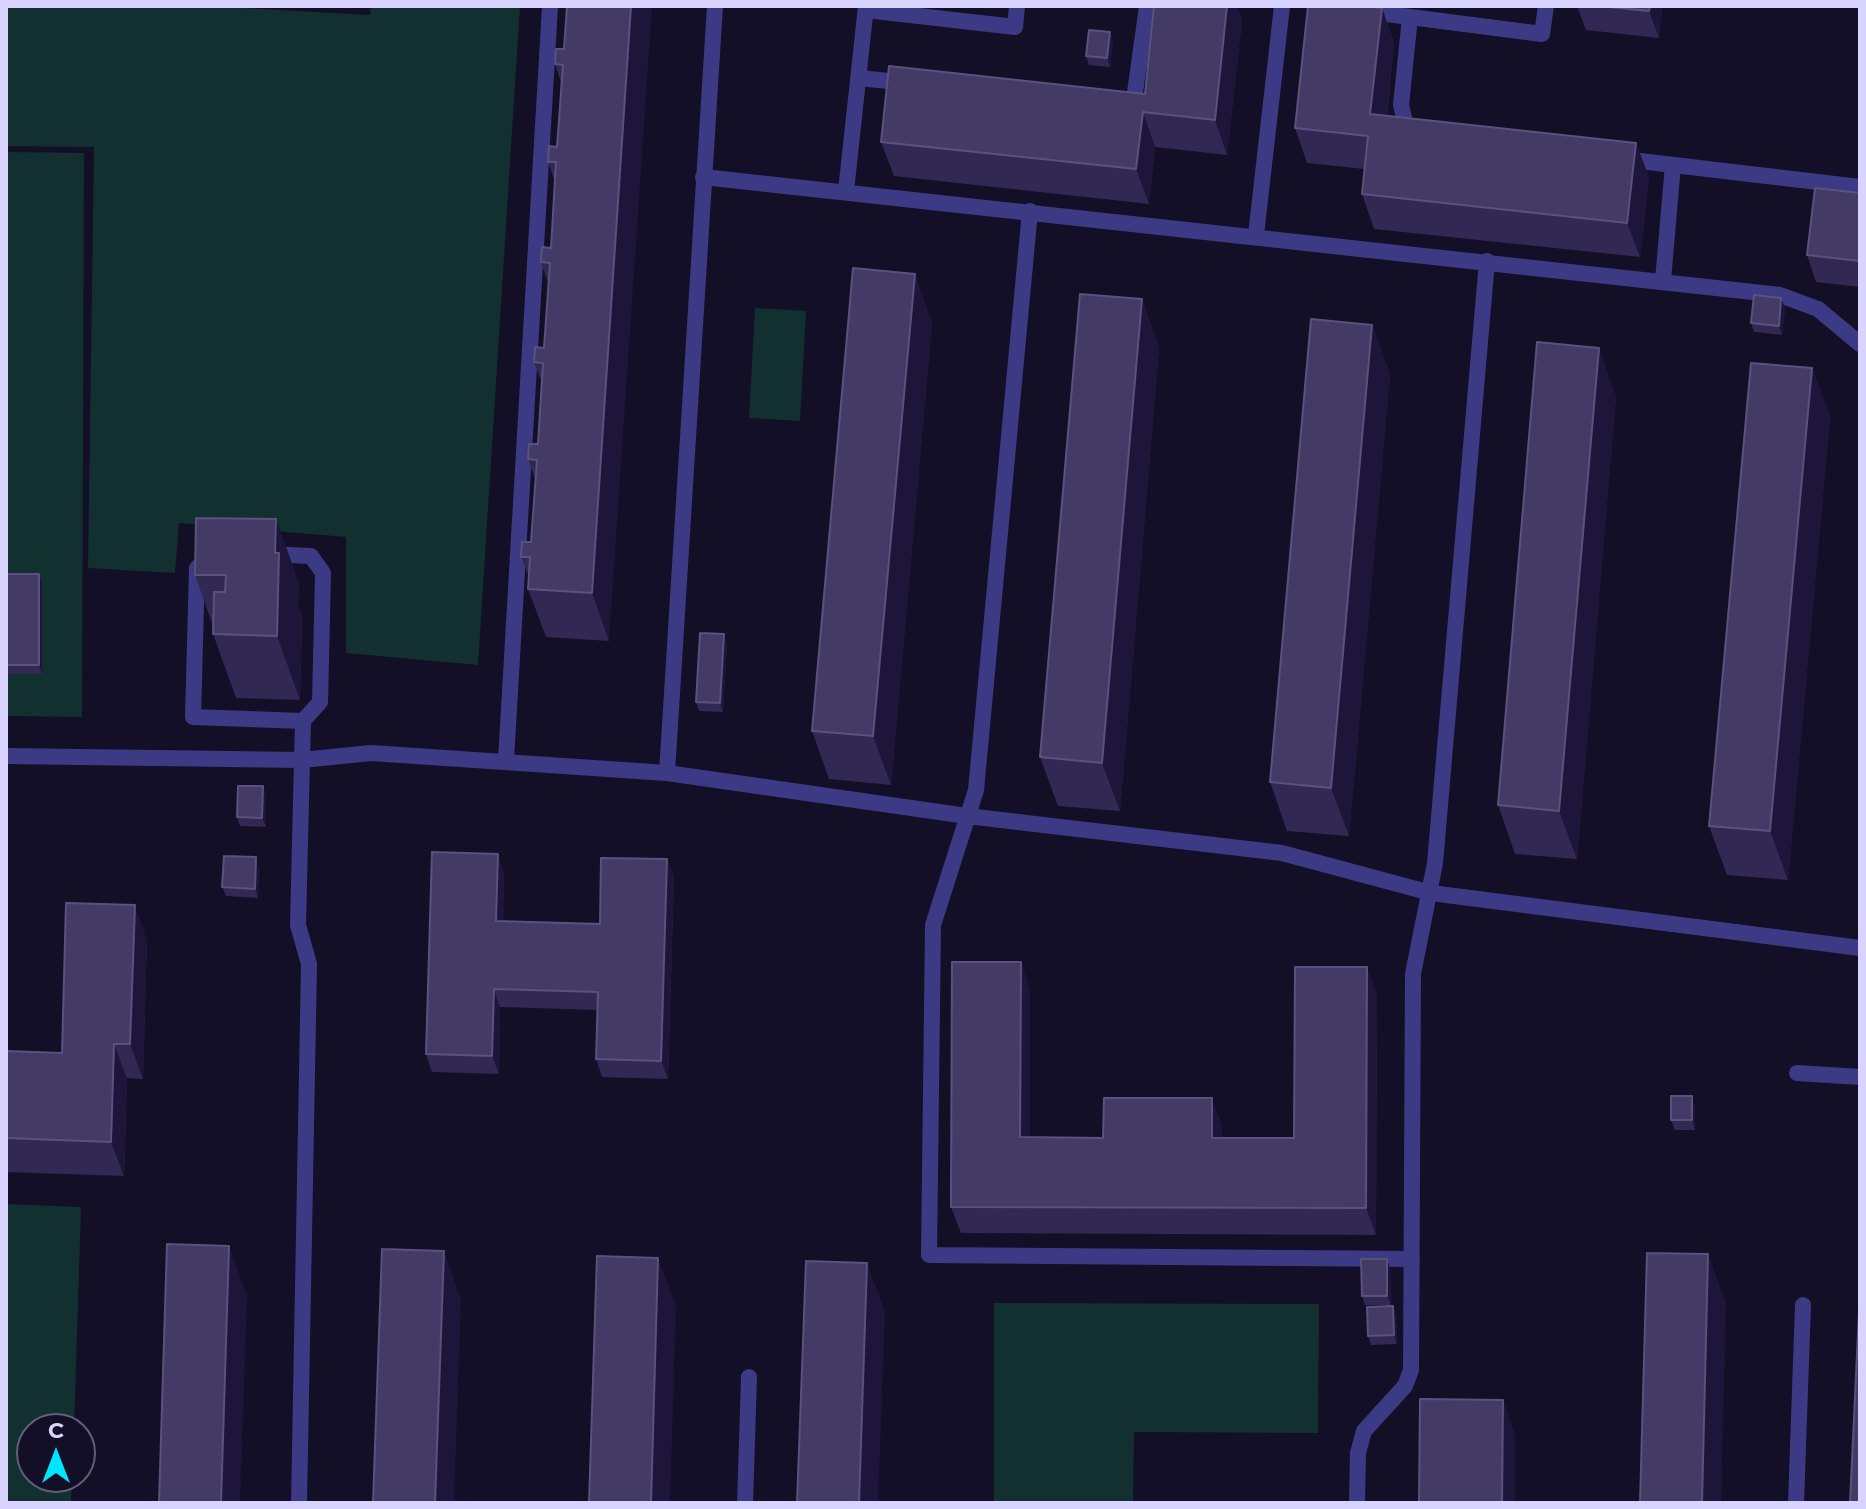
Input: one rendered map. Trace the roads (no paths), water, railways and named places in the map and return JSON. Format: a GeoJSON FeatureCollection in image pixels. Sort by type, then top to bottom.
{"type":"FeatureCollection","features":[{"type":"Feature","properties":{"kind":"lane"},"geometry":{"type":"LineString","coordinates":[[506,760],[550,6]]}},
{"type":"Feature","properties":{"kind":"lane"},"geometry":{"type":"LineString","coordinates":[[667,773],[715,6]]}},
{"type":"Feature","properties":{"kind":"lane"},"geometry":{"type":"LineString","coordinates":[[846,191],[866,8],[1015,27],[1017,6]]}},
{"type":"Feature","properties":{"kind":"lane"},"geometry":{"type":"LineString","coordinates":[[1103,104],[1133,107],[1147,6]]}},
{"type":"Feature","properties":{"kind":"lane"},"geometry":{"type":"LineString","coordinates":[[1256,235],[1282,6]]}},
{"type":"Feature","properties":{"kind":"lane"},"geometry":{"type":"LineString","coordinates":[[1344,9],[1542,34],[1546,6]]}},
{"type":"Feature","properties":{"kind":"lane"},"geometry":{"type":"LineString","coordinates":[[1410,17],[1401,105],[1405,122],[1418,137],[1433,139]]}},
{"type":"Feature","properties":{"kind":"lane"},"geometry":{"type":"LineString","coordinates":[[859,78],[920,84]]}},
{"type":"Feature","properties":{"kind":"lane"},"geometry":{"type":"LineString","coordinates":[[1612,158],[1860,187]]}},
{"type":"Feature","properties":{"kind":"lane"},"geometry":{"type":"LineString","coordinates":[[1663,280],[1673,165]]}},
{"type":"Feature","properties":{"kind":"lane"},"geometry":{"type":"LineString","coordinates":[[703,177],[1256,235],[1780,295],[1818,309],[1860,344]]}},
{"type":"Feature","properties":{"kind":"lane"},"geometry":{"type":"LineString","coordinates":[[1030,211],[976,790],[933,925],[929,1255],[1412,1259]]}},
{"type":"Feature","properties":{"kind":"lane"},"geometry":{"type":"LineString","coordinates":[[1357,1503],[1358,1453],[1364,1431],[1405,1386],[1411,1370],[1413,974],[1431,893],[1487,261]]}},
{"type":"Feature","properties":{"kind":"lane"},"geometry":{"type":"LineString","coordinates":[[219,552],[197,568],[193,717],[303,721]]}},
{"type":"Feature","properties":{"kind":"lane"},"geometry":{"type":"LineString","coordinates":[[250,553],[311,556],[323,573],[320,702],[303,721],[298,925],[309,964],[299,1503]]}},
{"type":"Feature","properties":{"kind":"lane"},"geometry":{"type":"LineString","coordinates":[[6,756],[302,760],[371,753],[667,773],[967,816],[1282,853],[1431,893],[1860,948]]}},
{"type":"Feature","properties":{"kind":"lane"},"geometry":{"type":"LineString","coordinates":[[1797,1073],[1860,1077]]}},
{"type":"Feature","properties":{"kind":"lane"},"geometry":{"type":"LineString","coordinates":[[1796,1503],[1803,1305]]}},
{"type":"Feature","properties":{"kind":"lane"},"geometry":{"type":"LineString","coordinates":[[745,1503],[749,1377]]}}]}
